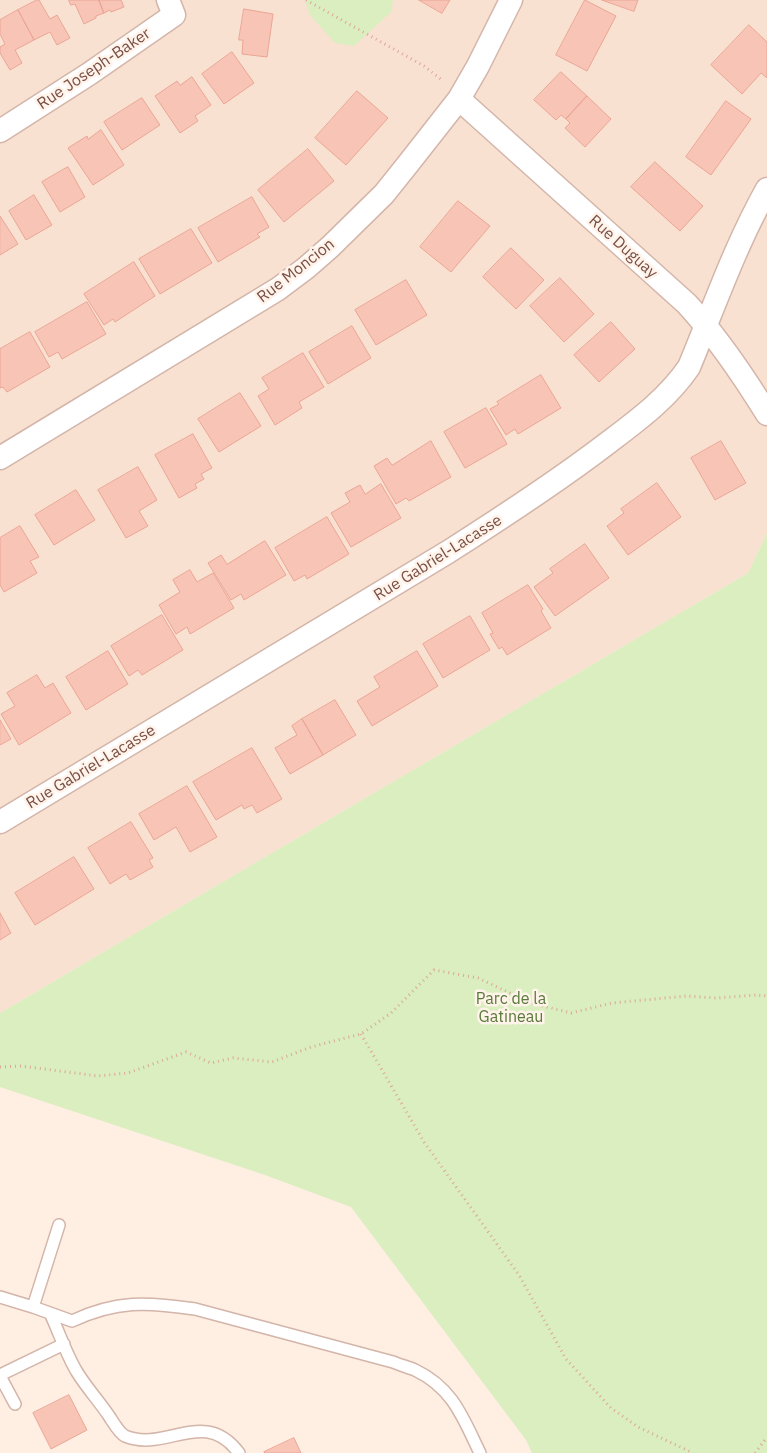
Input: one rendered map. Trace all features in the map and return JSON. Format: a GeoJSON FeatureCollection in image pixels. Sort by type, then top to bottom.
{"type":"FeatureCollection","features":[{"type":"Feature","properties":{"kind":"street","name":"Rue Joseph-Baker"},"geometry":{"type":"LineString","coordinates":[[0,131],[89,74],[174,15],[168,0]]}},
{"type":"Feature","properties":{"kind":"street","name":"Rue Moncion"},"geometry":{"type":"LineString","coordinates":[[0,458],[278,289],[330,247],[384,194],[459,99],[511,0]]}},
{"type":"Feature","properties":{"kind":"street","name":"Rue Duguay"},"geometry":{"type":"LineString","coordinates":[[459,99],[687,304],[705,324],[767,414]]}},
{"type":"Feature","properties":{"kind":"street","name":"Rue Gabriel-Lacasse"},"geometry":{"type":"LineString","coordinates":[[0,822],[448,552],[549,486],[632,424],[677,384],[689,367],[705,324],[751,217],[767,189]]}},
{"type":"Feature","properties":{"kind":"lane"},"geometry":{"type":"LineString","coordinates":[[33,1307],[59,1225]]}},
{"type":"Feature","properties":{"kind":"lane"},"geometry":{"type":"LineString","coordinates":[[0,1297],[72,1321],[89,1313],[113,1306],[134,1303],[163,1304],[195,1309],[393,1362],[414,1370],[444,1389],[457,1405],[480,1453]]}},
{"type":"Feature","properties":{"kind":"lane"},"geometry":{"type":"LineString","coordinates":[[50,1313],[77,1372],[124,1436],[140,1442],[151,1442],[185,1434],[206,1432],[229,1441],[239,1453]]}},
{"type":"Feature","properties":{"kind":"lane"},"geometry":{"type":"LineString","coordinates":[[15,1404],[0,1376],[64,1344]]}},
{"type":"Feature","properties":{"kind":"path"},"geometry":{"type":"LineString","coordinates":[[306,0],[424,66],[444,82],[459,99]]}},
{"type":"Feature","properties":{"kind":"path"},"geometry":{"type":"LineString","coordinates":[[0,1067],[21,1066],[98,1076],[128,1073],[186,1052],[211,1063],[233,1058],[272,1062],[311,1047],[361,1034],[391,1013],[434,970],[478,978],[532,1003],[571,1013],[612,1003],[687,996],[716,998],[767,996]]}},
{"type":"Feature","properties":{"kind":"path"},"geometry":{"type":"LineString","coordinates":[[361,1034],[424,1142],[519,1275],[566,1359],[611,1408],[638,1427],[693,1453]]}},
{"type":"Feature","properties":{"kind":"path"},"geometry":{"type":"LineString","coordinates":[[755,1453],[767,1436]]}},
{"type":"Feature","properties":{"kind":"shaded area"},"geometry":{"type":"Polygon","coordinates":[[[0,0],[767,0],[767,533],[748,573],[0,1013],[0,0]]]}},
{"type":"Feature","properties":{"kind":"green space"},"geometry":{"type":"Polygon","coordinates":[[[305,0],[393,0],[391,12],[354,46],[335,43],[310,15],[305,0]]]}},
{"type":"Feature","properties":{"kind":"green space","name":"Parc de la Gatineau"},"geometry":{"type":"Polygon","coordinates":[[[767,533],[767,1453],[532,1453],[526,1440],[351,1207],[265,1175],[0,1087],[0,1013],[748,573],[767,533]]]}},
{"type":"Feature","properties":{"kind":"building"},"geometry":{"type":"Polygon","coordinates":[[[39,0],[50,19],[57,15],[70,38],[57,45],[50,32],[34,40],[18,10],[39,0]]]}},
{"type":"Feature","properties":{"kind":"building"},"geometry":{"type":"Polygon","coordinates":[[[69,0],[99,0],[104,13],[84,24],[75,4],[71,5],[69,0]]]}},
{"type":"Feature","properties":{"kind":"building"},"geometry":{"type":"Polygon","coordinates":[[[99,0],[121,0],[124,7],[104,13],[99,0]]]}},
{"type":"Feature","properties":{"kind":"building"},"geometry":{"type":"Polygon","coordinates":[[[419,0],[450,0],[442,13],[419,0]]]}},
{"type":"Feature","properties":{"kind":"building"},"geometry":{"type":"Polygon","coordinates":[[[585,0],[616,16],[587,71],[556,55],[585,0]]]}},
{"type":"Feature","properties":{"kind":"building"},"geometry":{"type":"Polygon","coordinates":[[[602,0],[638,0],[634,11],[602,0]]]}},
{"type":"Feature","properties":{"kind":"building"},"geometry":{"type":"Polygon","coordinates":[[[244,9],[273,14],[267,57],[242,54],[243,40],[239,40],[244,9]]]}},
{"type":"Feature","properties":{"kind":"building"},"geometry":{"type":"Polygon","coordinates":[[[18,10],[34,40],[15,50],[22,63],[10,70],[0,53],[0,47],[5,44],[0,34],[0,20],[18,10]]]}},
{"type":"Feature","properties":{"kind":"building"},"geometry":{"type":"Polygon","coordinates":[[[749,25],[767,42],[767,78],[761,73],[742,94],[711,65],[749,25]]]}},
{"type":"Feature","properties":{"kind":"building"},"geometry":{"type":"Polygon","coordinates":[[[232,52],[254,83],[224,104],[202,74],[232,52]]]}},
{"type":"Feature","properties":{"kind":"building"},"geometry":{"type":"Polygon","coordinates":[[[561,72],[587,96],[566,119],[561,115],[556,120],[534,100],[561,72]]]}},
{"type":"Feature","properties":{"kind":"building"},"geometry":{"type":"Polygon","coordinates":[[[192,77],[211,105],[195,116],[198,121],[180,133],[155,96],[177,81],[180,85],[192,77]]]}},
{"type":"Feature","properties":{"kind":"building"},"geometry":{"type":"Polygon","coordinates":[[[357,91],[388,118],[346,165],[315,138],[357,91]]]}},
{"type":"Feature","properties":{"kind":"building"},"geometry":{"type":"Polygon","coordinates":[[[587,96],[611,119],[585,147],[565,128],[570,123],[566,119],[587,96]]]}},
{"type":"Feature","properties":{"kind":"building"},"geometry":{"type":"Polygon","coordinates":[[[142,98],[160,125],[122,150],[104,122],[142,98]]]}},
{"type":"Feature","properties":{"kind":"building"},"geometry":{"type":"Polygon","coordinates":[[[726,101],[751,119],[711,175],[686,157],[726,101]]]}},
{"type":"Feature","properties":{"kind":"building"},"geometry":{"type":"Polygon","coordinates":[[[101,130],[124,165],[93,185],[68,148],[87,136],[88,139],[101,130]]]}},
{"type":"Feature","properties":{"kind":"building"},"geometry":{"type":"Polygon","coordinates":[[[308,149],[334,181],[284,222],[258,190],[308,149]]]}},
{"type":"Feature","properties":{"kind":"building"},"geometry":{"type":"Polygon","coordinates":[[[655,162],[703,206],[680,231],[631,187],[655,162]]]}},
{"type":"Feature","properties":{"kind":"building"},"geometry":{"type":"Polygon","coordinates":[[[68,167],[85,197],[60,212],[42,182],[68,167]]]}},
{"type":"Feature","properties":{"kind":"building"},"geometry":{"type":"Polygon","coordinates":[[[34,195],[52,225],[26,240],[9,211],[34,195]]]}},
{"type":"Feature","properties":{"kind":"building"},"geometry":{"type":"Polygon","coordinates":[[[252,197],[269,227],[257,234],[260,237],[218,262],[198,228],[252,197]]]}},
{"type":"Feature","properties":{"kind":"building"},"geometry":{"type":"Polygon","coordinates":[[[458,201],[490,226],[451,272],[420,247],[458,201]]]}},
{"type":"Feature","properties":{"kind":"building"},"geometry":{"type":"Polygon","coordinates":[[[0,216],[18,244],[0,255],[0,216]]]}},
{"type":"Feature","properties":{"kind":"building"},"geometry":{"type":"Polygon","coordinates":[[[191,229],[212,263],[160,294],[139,259],[191,229]]]}},
{"type":"Feature","properties":{"kind":"building"},"geometry":{"type":"Polygon","coordinates":[[[511,248],[544,280],[516,309],[483,277],[511,248]]]}},
{"type":"Feature","properties":{"kind":"building"},"geometry":{"type":"Polygon","coordinates":[[[134,262],[155,296],[115,322],[113,319],[104,325],[84,294],[134,262]]]}},
{"type":"Feature","properties":{"kind":"building"},"geometry":{"type":"Polygon","coordinates":[[[560,278],[594,314],[564,342],[530,306],[560,278]]]}},
{"type":"Feature","properties":{"kind":"building"},"geometry":{"type":"Polygon","coordinates":[[[406,280],[427,315],[376,345],[355,310],[406,280]]]}},
{"type":"Feature","properties":{"kind":"building"},"geometry":{"type":"Polygon","coordinates":[[[87,302],[106,334],[62,359],[58,352],[49,357],[35,332],[87,302]]]}},
{"type":"Feature","properties":{"kind":"building"},"geometry":{"type":"Polygon","coordinates":[[[611,322],[635,349],[599,382],[574,355],[611,322]]]}},
{"type":"Feature","properties":{"kind":"building"},"geometry":{"type":"Polygon","coordinates":[[[352,326],[371,358],[328,384],[309,352],[352,326]]]}},
{"type":"Feature","properties":{"kind":"building"},"geometry":{"type":"Polygon","coordinates":[[[30,332],[50,367],[7,392],[3,387],[0,388],[0,349],[30,332]]]}},
{"type":"Feature","properties":{"kind":"building"},"geometry":{"type":"Polygon","coordinates":[[[303,353],[324,387],[299,402],[302,408],[275,425],[258,396],[269,389],[262,378],[303,353]]]}},
{"type":"Feature","properties":{"kind":"building"},"geometry":{"type":"Polygon","coordinates":[[[541,375],[561,408],[518,434],[515,429],[506,435],[490,409],[499,404],[497,402],[541,375]]]}},
{"type":"Feature","properties":{"kind":"building"},"geometry":{"type":"Polygon","coordinates":[[[240,393],[261,426],[219,452],[198,419],[240,393]]]}},
{"type":"Feature","properties":{"kind":"building"},"geometry":{"type":"Polygon","coordinates":[[[486,408],[507,444],[465,468],[444,432],[486,408]]]}},
{"type":"Feature","properties":{"kind":"building"},"geometry":{"type":"Polygon","coordinates":[[[193,434],[212,468],[201,474],[204,479],[195,484],[197,488],[179,498],[155,455],[193,434]]]}},
{"type":"Feature","properties":{"kind":"building"},"geometry":{"type":"Polygon","coordinates":[[[431,441],[451,477],[409,501],[406,498],[396,504],[374,466],[387,458],[392,465],[431,441]]]}},
{"type":"Feature","properties":{"kind":"building"},"geometry":{"type":"Polygon","coordinates":[[[721,441],[746,483],[715,500],[691,458],[721,441]]]}},
{"type":"Feature","properties":{"kind":"building"},"geometry":{"type":"Polygon","coordinates":[[[138,467],[157,500],[139,511],[148,526],[126,538],[98,490],[138,467]]]}},
{"type":"Feature","properties":{"kind":"building"},"geometry":{"type":"Polygon","coordinates":[[[657,483],[681,517],[628,555],[607,526],[624,513],[621,509],[657,483]]]}},
{"type":"Feature","properties":{"kind":"building"},"geometry":{"type":"Polygon","coordinates":[[[381,484],[401,518],[351,547],[331,513],[350,502],[345,493],[360,485],[365,494],[381,484]]]}},
{"type":"Feature","properties":{"kind":"building"},"geometry":{"type":"Polygon","coordinates":[[[76,490],[95,520],[54,545],[35,515],[76,490]]]}},
{"type":"Feature","properties":{"kind":"building"},"geometry":{"type":"Polygon","coordinates":[[[327,517],[349,554],[307,579],[305,575],[294,581],[275,548],[327,517]]]}},
{"type":"Feature","properties":{"kind":"building"},"geometry":{"type":"Polygon","coordinates":[[[20,526],[39,557],[30,561],[37,573],[4,592],[0,585],[0,538],[20,526]]]}},
{"type":"Feature","properties":{"kind":"building"},"geometry":{"type":"Polygon","coordinates":[[[265,541],[286,575],[244,600],[241,594],[231,600],[208,563],[221,555],[227,564],[265,541]]]}},
{"type":"Feature","properties":{"kind":"building"},"geometry":{"type":"Polygon","coordinates":[[[585,544],[609,578],[555,616],[534,587],[553,573],[550,569],[585,544]]]}},
{"type":"Feature","properties":{"kind":"building"},"geometry":{"type":"Polygon","coordinates":[[[190,570],[197,582],[213,573],[234,608],[190,634],[187,627],[176,634],[159,605],[180,592],[173,580],[190,570]]]}},
{"type":"Feature","properties":{"kind":"building"},"geometry":{"type":"Polygon","coordinates":[[[528,585],[543,609],[541,611],[551,628],[507,655],[502,647],[499,649],[490,634],[493,633],[482,613],[528,585]]]}},
{"type":"Feature","properties":{"kind":"building"},"geometry":{"type":"Polygon","coordinates":[[[162,615],[183,650],[142,675],[138,670],[129,676],[111,646],[162,615]]]}},
{"type":"Feature","properties":{"kind":"building"},"geometry":{"type":"Polygon","coordinates":[[[470,616],[490,650],[443,678],[423,644],[470,616]]]}},
{"type":"Feature","properties":{"kind":"building"},"geometry":{"type":"Polygon","coordinates":[[[108,651],[128,684],[86,710],[66,677],[108,651]]]}},
{"type":"Feature","properties":{"kind":"building"},"geometry":{"type":"Polygon","coordinates":[[[417,651],[438,686],[372,726],[357,701],[380,687],[374,677],[417,651]]]}},
{"type":"Feature","properties":{"kind":"building"},"geometry":{"type":"Polygon","coordinates":[[[37,675],[45,688],[53,683],[71,713],[19,745],[1,714],[15,706],[7,693],[37,675]]]}},
{"type":"Feature","properties":{"kind":"building"},"geometry":{"type":"Polygon","coordinates":[[[335,700],[356,735],[323,755],[302,719],[335,700]]]}},
{"type":"Feature","properties":{"kind":"building"},"geometry":{"type":"Polygon","coordinates":[[[302,719],[323,755],[290,774],[275,748],[297,735],[292,726],[302,719]]]}},
{"type":"Feature","properties":{"kind":"building"},"geometry":{"type":"Polygon","coordinates":[[[0,720],[11,739],[0,745],[0,720]]]}},
{"type":"Feature","properties":{"kind":"building"},"geometry":{"type":"Polygon","coordinates":[[[252,748],[282,799],[257,813],[252,805],[244,809],[242,805],[216,820],[193,782],[252,748]]]}},
{"type":"Feature","properties":{"kind":"building"},"geometry":{"type":"Polygon","coordinates":[[[187,786],[217,837],[190,852],[176,827],[154,840],[139,814],[187,786]]]}},
{"type":"Feature","properties":{"kind":"building"},"geometry":{"type":"Polygon","coordinates":[[[131,822],[153,858],[149,860],[153,867],[130,880],[126,874],[110,884],[88,848],[131,822]]]}},
{"type":"Feature","properties":{"kind":"building"},"geometry":{"type":"Polygon","coordinates":[[[74,857],[94,889],[35,925],[15,893],[74,857]]]}},
{"type":"Feature","properties":{"kind":"building"},"geometry":{"type":"Polygon","coordinates":[[[0,913],[11,933],[0,940],[0,913]]]}},
{"type":"Feature","properties":{"kind":"building"},"geometry":{"type":"Polygon","coordinates":[[[69,1395],[87,1430],[51,1449],[33,1413],[69,1395]]]}},
{"type":"Feature","properties":{"kind":"building"},"geometry":{"type":"Polygon","coordinates":[[[294,1438],[301,1453],[264,1452],[294,1438]]]}}]}
